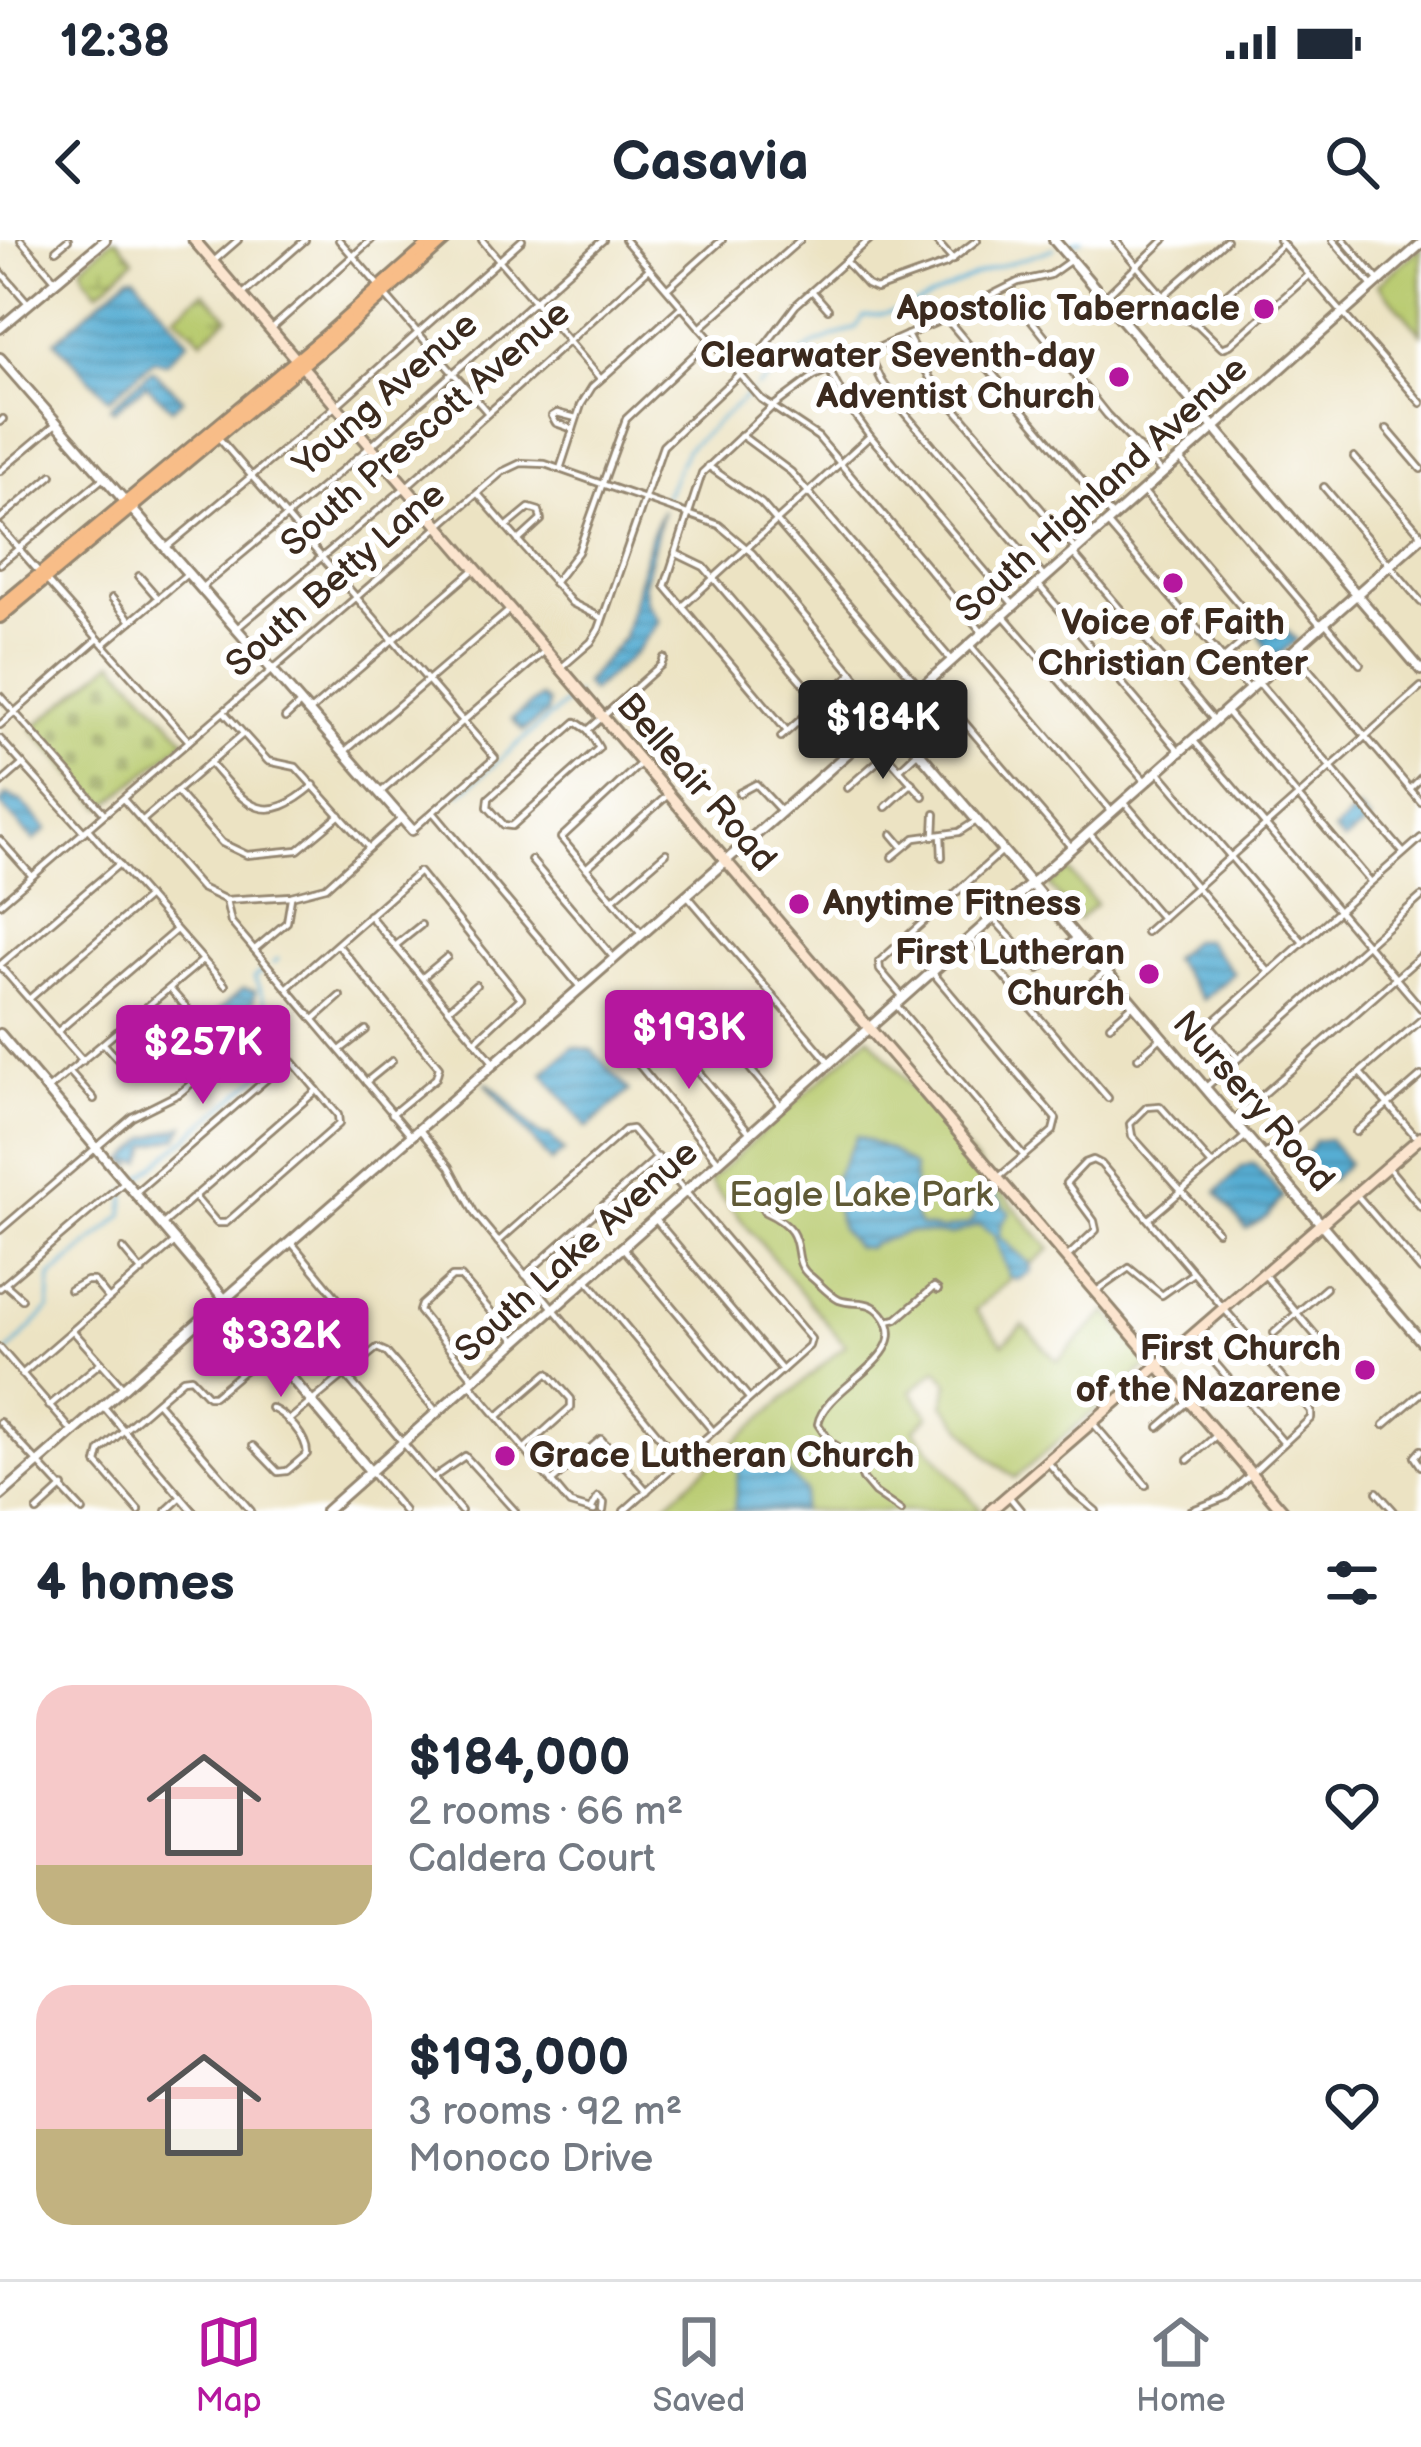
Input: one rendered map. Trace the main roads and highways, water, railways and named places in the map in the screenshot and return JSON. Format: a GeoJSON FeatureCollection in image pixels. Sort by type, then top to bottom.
{"type":"FeatureCollection","features":[{"type":"Feature","properties":{"kind":"main road","name":"Belleair Road"},"geometry":{"type":"LineString","coordinates":[[194,240],[1282,1511]]}},
{"type":"Feature","properties":{"kind":"main road"},"geometry":{"type":"LineString","coordinates":[[382,291],[434,240]]}},
{"type":"Feature","properties":{"kind":"main road"},"geometry":{"type":"LineString","coordinates":[[0,608],[445,240]]}},
{"type":"Feature","properties":{"kind":"main road"},"geometry":{"type":"LineString","coordinates":[[0,617],[42,576]]}},
{"type":"Feature","properties":{"kind":"main road"},"geometry":{"type":"LineString","coordinates":[[990,1511],[1420,1139]]}},
{"type":"Feature","properties":{"kind":"water"},"geometry":{"type":"Polygon","coordinates":[[[129,276],[135,276],[188,341],[166,363],[154,360],[109,399],[55,341],[129,276]]]}},
{"type":"Feature","properties":{"kind":"water"},"geometry":{"type":"Polygon","coordinates":[[[152,370],[183,399],[172,409],[146,385],[114,410],[110,407],[152,370]]]}},
{"type":"Feature","properties":{"kind":"water"},"geometry":{"type":"Polygon","coordinates":[[[663,509],[644,584],[646,601],[659,622],[635,653],[591,692],[584,684],[624,637],[651,535],[663,509]]]}},
{"type":"Feature","properties":{"kind":"water"},"geometry":{"type":"Polygon","coordinates":[[[1275,620],[1297,640],[1278,655],[1267,649],[1259,634],[1275,620]]]}},
{"type":"Feature","properties":{"kind":"water"},"geometry":{"type":"Polygon","coordinates":[[[541,697],[548,703],[547,713],[523,731],[512,719],[541,697]]]}},
{"type":"Feature","properties":{"kind":"water"},"geometry":{"type":"Polygon","coordinates":[[[6,795],[21,801],[47,829],[34,841],[0,804],[6,795]]]}},
{"type":"Feature","properties":{"kind":"water"},"geometry":{"type":"Polygon","coordinates":[[[1358,809],[1370,821],[1344,841],[1334,831],[1358,809]]]}},
{"type":"Feature","properties":{"kind":"water"},"geometry":{"type":"Polygon","coordinates":[[[1192,940],[1205,940],[1234,973],[1203,1000],[1172,959],[1192,940]]]}},
{"type":"Feature","properties":{"kind":"water"},"geometry":{"type":"Polygon","coordinates":[[[243,989],[255,991],[254,1001],[175,1069],[170,1067],[167,1054],[243,989]]]}},
{"type":"Feature","properties":{"kind":"water"},"geometry":{"type":"Polygon","coordinates":[[[573,1047],[592,1050],[629,1091],[587,1128],[543,1073],[573,1047]]]}},
{"type":"Feature","properties":{"kind":"water"},"geometry":{"type":"Polygon","coordinates":[[[485,1082],[534,1130],[550,1136],[564,1151],[551,1162],[485,1082]]]}},
{"type":"Feature","properties":{"kind":"water"},"geometry":{"type":"Polygon","coordinates":[[[184,1126],[177,1138],[149,1145],[142,1162],[130,1161],[134,1168],[125,1161],[148,1138],[184,1126]]]}},
{"type":"Feature","properties":{"kind":"water"},"geometry":{"type":"Polygon","coordinates":[[[857,1136],[914,1167],[915,1216],[920,1226],[942,1230],[969,1224],[975,1216],[971,1207],[974,1190],[993,1192],[1010,1213],[1001,1225],[1000,1237],[1031,1265],[1031,1272],[1017,1280],[1009,1276],[994,1235],[979,1225],[951,1235],[909,1232],[869,1248],[856,1247],[841,1229],[830,1187],[857,1136]]]}},
{"type":"Feature","properties":{"kind":"water"},"geometry":{"type":"Polygon","coordinates":[[[1329,1139],[1348,1163],[1331,1180],[1320,1183],[1304,1157],[1315,1141],[1329,1139]]]}},
{"type":"Feature","properties":{"kind":"water"},"geometry":{"type":"Polygon","coordinates":[[[1253,1163],[1283,1196],[1267,1217],[1246,1229],[1217,1192],[1242,1167],[1253,1163]]]}},
{"type":"Feature","properties":{"kind":"water"},"geometry":{"type":"Polygon","coordinates":[[[767,1451],[805,1491],[801,1511],[734,1511],[739,1464],[751,1452],[767,1451]]]}},
{"type":"Feature","properties":{"kind":"waterway"},"geometry":{"type":"LineString","coordinates":[[1064,245],[1082,240]]}},
{"type":"Feature","properties":{"kind":"waterway"},"geometry":{"type":"LineString","coordinates":[[757,387],[814,344],[856,328],[864,316],[909,307],[981,273],[1054,248]]}},
{"type":"Feature","properties":{"kind":"waterway"},"geometry":{"type":"LineString","coordinates":[[664,499],[686,450],[751,392]]}},
{"type":"Feature","properties":{"kind":"waterway"},"geometry":{"type":"LineString","coordinates":[[460,794],[576,694]]}},
{"type":"Feature","properties":{"kind":"waterway"},"geometry":{"type":"LineString","coordinates":[[273,963],[278,959]]}},
{"type":"Feature","properties":{"kind":"waterway"},"geometry":{"type":"LineString","coordinates":[[136,1182],[259,1076],[269,1010],[254,977],[265,969]]}},
{"type":"Feature","properties":{"kind":"waterway"},"geometry":{"type":"LineString","coordinates":[[0,1360],[49,1309],[51,1277],[123,1215],[126,1190]]}},
{"type":"Feature","properties":{"kind":"place","name":"Apostolic Tabernacle"},"geometry":{"type":"Point","coordinates":[1264,309]}},
{"type":"Feature","properties":{"kind":"place","name":"Clearwater Seventh-day Adventist Church"},"geometry":{"type":"Point","coordinates":[1119,377]}},
{"type":"Feature","properties":{"kind":"place","name":"Voice of Faith Christian Center"},"geometry":{"type":"Point","coordinates":[1173,583]}},
{"type":"Feature","properties":{"kind":"place","name":"Anytime Fitness"},"geometry":{"type":"Point","coordinates":[799,904]}},
{"type":"Feature","properties":{"kind":"place","name":"First Lutheran Church"},"geometry":{"type":"Point","coordinates":[1149,974]}},
{"type":"Feature","properties":{"kind":"place","name":"First Church of the Nazarene"},"geometry":{"type":"Point","coordinates":[1365,1370]}},
{"type":"Feature","properties":{"kind":"place","name":"Grace Lutheran Church"},"geometry":{"type":"Point","coordinates":[505,1456]}},
{"type":"Feature","properties":{"kind":"park label","name":"Eagle Lake Park"},"geometry":{"type":"Point","coordinates":[861,1195]}}]}
